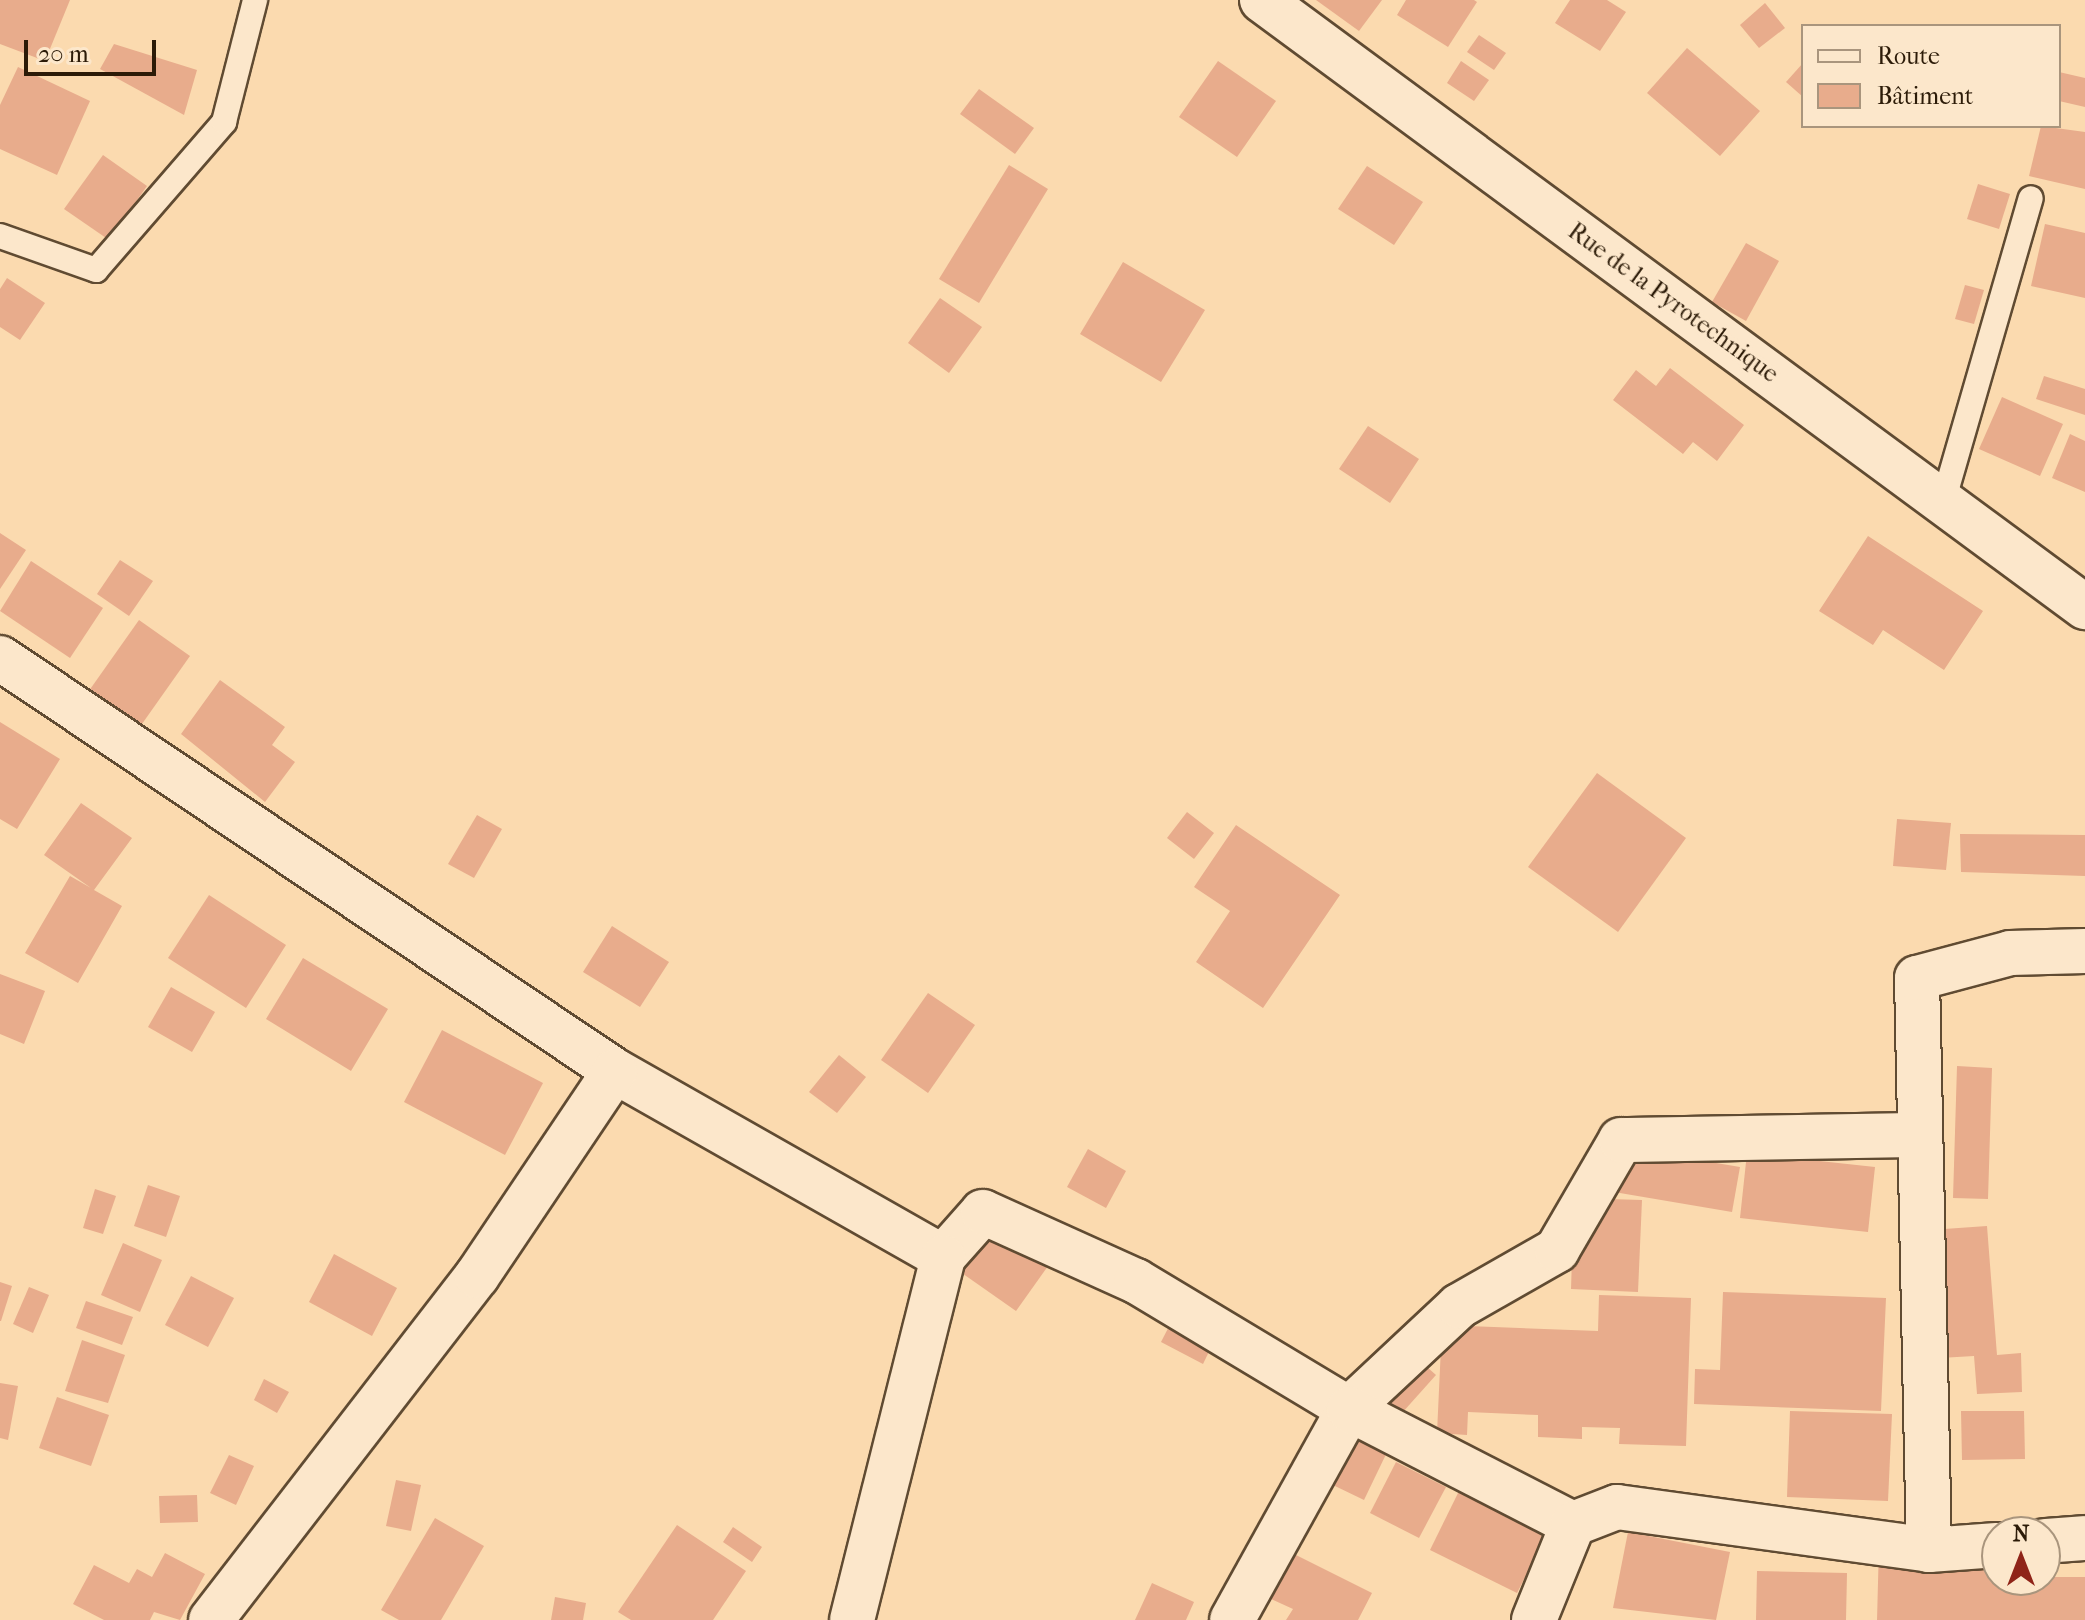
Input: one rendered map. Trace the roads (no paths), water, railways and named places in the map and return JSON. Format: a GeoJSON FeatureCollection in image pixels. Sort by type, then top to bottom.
{"type":"FeatureCollection","features":[{"type":"Feature","properties":{"kind":"street","name":"Rue de la Pyrotechnique"},"geometry":{"type":"LineString","coordinates":[[1262,0],[2085,607]]}},
{"type":"Feature","properties":{"kind":"street"},"geometry":{"type":"LineString","coordinates":[[0,658],[615,1071],[943,1257]]}},
{"type":"Feature","properties":{"kind":"street"},"geometry":{"type":"LineString","coordinates":[[1929,1550],[1917,978],[2010,953],[2085,951]]}},
{"type":"Feature","properties":{"kind":"street"},"geometry":{"type":"LineString","coordinates":[[211,1620],[477,1276],[615,1071]]}},
{"type":"Feature","properties":{"kind":"street"},"geometry":{"type":"LineString","coordinates":[[1232,1620],[1349,1409],[1459,1306],[1557,1250],[1621,1140],[1920,1135]]}},
{"type":"Feature","properties":{"kind":"street"},"geometry":{"type":"LineString","coordinates":[[852,1620],[943,1257],[983,1212],[1136,1281],[1349,1409],[1573,1524]]}},
{"type":"Feature","properties":{"kind":"street"},"geometry":{"type":"LineString","coordinates":[[1534,1620],[1573,1524],[1617,1507],[1929,1550],[1981,1546]]}},
{"type":"Feature","properties":{"kind":"street"},"geometry":{"type":"LineString","coordinates":[[2061,1540],[2085,1538]]}},
{"type":"Feature","properties":{"kind":"lane"},"geometry":{"type":"LineString","coordinates":[[0,236],[96,270],[224,122],[255,0]]}},
{"type":"Feature","properties":{"kind":"lane"},"geometry":{"type":"LineString","coordinates":[[1943,502],[2031,198]]}}]}
